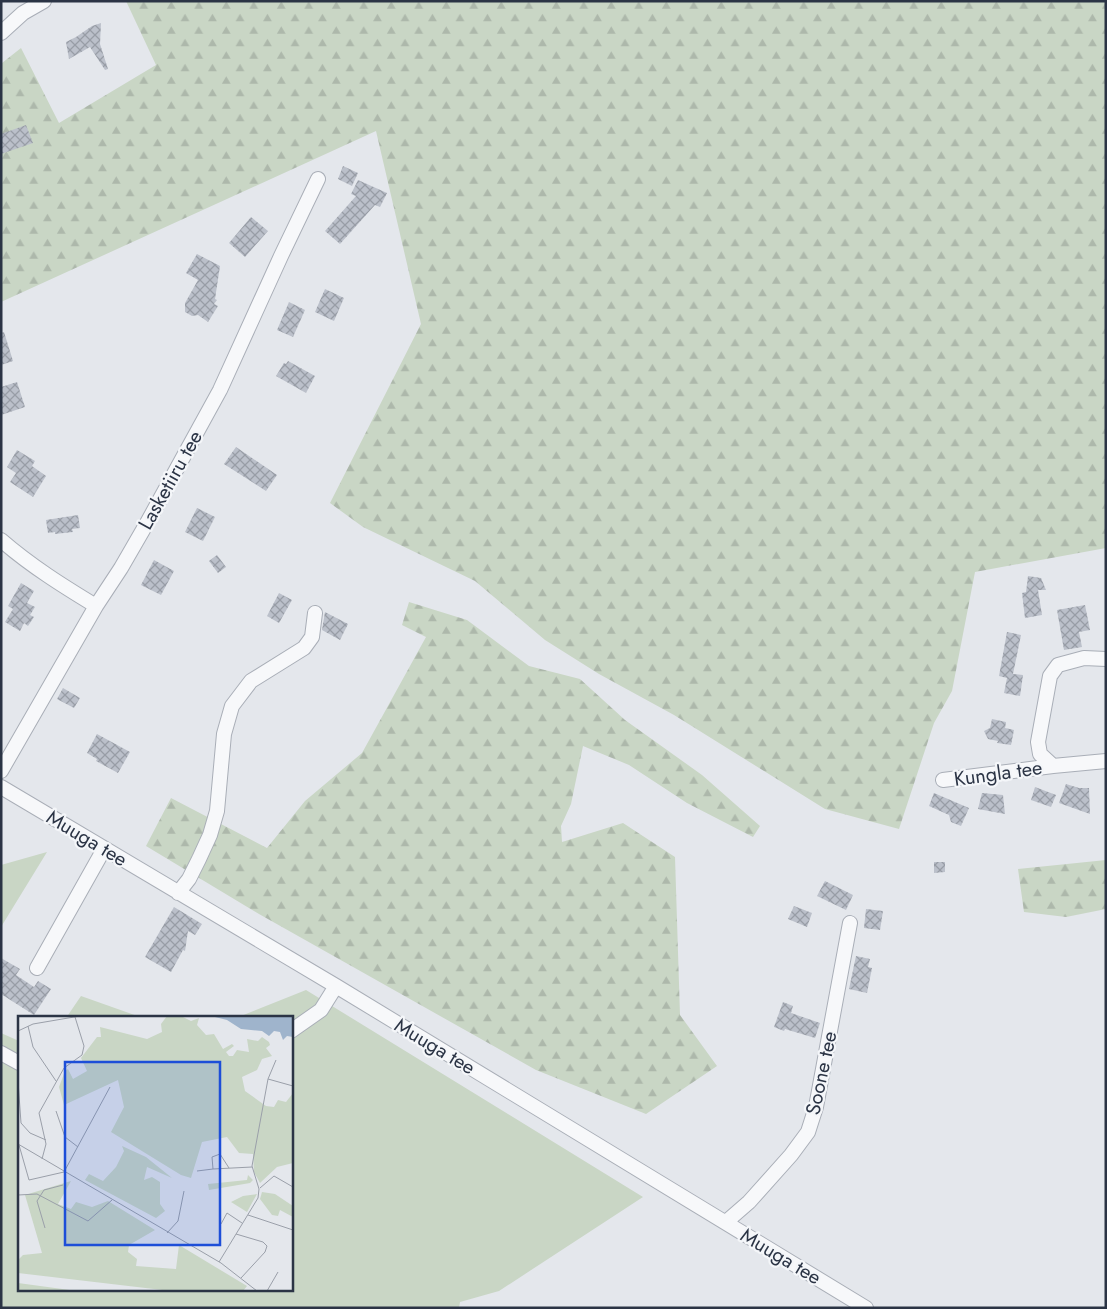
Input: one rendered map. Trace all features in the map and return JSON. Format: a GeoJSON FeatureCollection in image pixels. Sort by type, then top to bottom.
{"type":"FeatureCollection","features":[{"type":"Feature","properties":{"kind":"street"},"geometry":{"type":"LineString","coordinates":[[1,33],[23,13],[44,1]]}},
{"type":"Feature","properties":{"kind":"street","name":"Lasketiiru tee"},"geometry":{"type":"LineString","coordinates":[[1,771],[96,606],[147,523],[220,390],[318,179]]}},
{"type":"Feature","properties":{"kind":"street"},"geometry":{"type":"LineString","coordinates":[[1,540],[51,579],[96,606]]}},
{"type":"Feature","properties":{"kind":"street"},"geometry":{"type":"LineString","coordinates":[[178,893],[189,879],[199,859],[217,811],[224,734],[232,706],[251,681],[304,648],[312,637],[315,613]]}},
{"type":"Feature","properties":{"kind":"street","name":"Kungla tee"},"geometry":{"type":"LineString","coordinates":[[1053,766],[1040,754],[1038,742],[1050,676],[1058,665],[1084,658],[1106,658]]}},
{"type":"Feature","properties":{"kind":"street","name":"Kungla tee"},"geometry":{"type":"LineString","coordinates":[[944,780],[1106,761]]}},
{"type":"Feature","properties":{"kind":"street","name":"Muuga tee"},"geometry":{"type":"LineString","coordinates":[[1,787],[336,986],[866,1308]]}},
{"type":"Feature","properties":{"kind":"street"},"geometry":{"type":"LineString","coordinates":[[36,968],[104,849]]}},
{"type":"Feature","properties":{"kind":"street","name":"Soone tee"},"geometry":{"type":"LineString","coordinates":[[726,1222],[749,1202],[791,1155],[808,1132],[816,1107],[850,923]]}},
{"type":"Feature","properties":{"kind":"street"},"geometry":{"type":"LineString","coordinates":[[292,1030],[321,1010],[336,986]]}},
{"type":"Feature","properties":{"kind":"street"},"geometry":{"type":"LineString","coordinates":[[1,1053],[18,1062]]}},
{"type":"Feature","properties":{"kind":"green space"},"geometry":{"type":"Polygon","coordinates":[[[126,1],[1106,1],[1106,548],[975,572],[952,691],[934,723],[899,829],[825,809],[674,715],[599,674],[545,640],[475,581],[363,527],[330,503],[421,324],[376,131],[1,302],[2,63],[21,48],[59,123],[156,65],[126,1]]]}},
{"type":"Feature","properties":{"kind":"green space"},"geometry":{"type":"Polygon","coordinates":[[[409,602],[467,620],[529,666],[580,679],[625,720],[702,775],[760,826],[753,837],[687,803],[629,765],[583,746],[571,804],[561,826],[562,842],[623,823],[675,857],[680,1015],[717,1066],[646,1114],[536,1070],[259,914],[146,846],[171,798],[267,848],[305,801],[362,753],[426,637],[402,625],[409,602]]]}},
{"type":"Feature","properties":{"kind":"green space"},"geometry":{"type":"Polygon","coordinates":[[[47,852],[1,927],[1,865],[47,852]]]}},
{"type":"Feature","properties":{"kind":"green space"},"geometry":{"type":"Polygon","coordinates":[[[1106,860],[1106,909],[1066,917],[1024,912],[1018,869],[1106,860]]]}},
{"type":"Feature","properties":{"kind":"green space"},"geometry":{"type":"Polygon","coordinates":[[[306,990],[643,1197],[499,1291],[460,1302],[459,1308],[1,1308],[1,1033],[18,1041],[18,1292],[292,1292],[292,1016],[241,1016],[306,990]]]}},
{"type":"Feature","properties":{"kind":"green space"},"geometry":{"type":"Polygon","coordinates":[[[81,996],[137,1016],[67,1016],[81,996]]]}},
{"type":"Feature","properties":{"kind":"building"},"geometry":{"type":"Polygon","coordinates":[[[101,23],[100,44],[108,69],[105,70],[90,47],[69,59],[66,42],[92,26],[101,23]]]}},
{"type":"Feature","properties":{"kind":"building"},"geometry":{"type":"Polygon","coordinates":[[[26,125],[33,143],[1,154],[1,134],[26,125]]]}},
{"type":"Feature","properties":{"kind":"building"},"geometry":{"type":"Polygon","coordinates":[[[343,166],[358,173],[352,186],[338,179],[343,166]]]}},
{"type":"Feature","properties":{"kind":"building"},"geometry":{"type":"Polygon","coordinates":[[[358,180],[387,193],[380,207],[375,205],[340,244],[325,231],[356,196],[351,194],[358,180]]]}},
{"type":"Feature","properties":{"kind":"building"},"geometry":{"type":"Polygon","coordinates":[[[251,217],[268,231],[245,257],[229,243],[251,217]]]}},
{"type":"Feature","properties":{"kind":"building"},"geometry":{"type":"Polygon","coordinates":[[[197,254],[220,266],[215,299],[217,300],[214,304],[218,306],[208,322],[198,315],[192,316],[185,312],[185,303],[198,280],[186,273],[197,254]]]}},
{"type":"Feature","properties":{"kind":"building"},"geometry":{"type":"Polygon","coordinates":[[[325,289],[344,298],[334,321],[315,312],[325,289]]]}},
{"type":"Feature","properties":{"kind":"building"},"geometry":{"type":"Polygon","coordinates":[[[289,302],[305,310],[293,337],[277,330],[289,302]]]}},
{"type":"Feature","properties":{"kind":"building"},"geometry":{"type":"Polygon","coordinates":[[[4,332],[13,361],[1,365],[1,333],[4,332]]]}},
{"type":"Feature","properties":{"kind":"building"},"geometry":{"type":"Polygon","coordinates":[[[288,361],[315,376],[306,393],[276,376],[284,363],[286,364],[288,361]]]}},
{"type":"Feature","properties":{"kind":"building"},"geometry":{"type":"Polygon","coordinates":[[[17,382],[25,407],[1,415],[1,387],[17,382]]]}},
{"type":"Feature","properties":{"kind":"building"},"geometry":{"type":"Polygon","coordinates":[[[236,447],[277,475],[266,491],[224,464],[236,447]]]}},
{"type":"Feature","properties":{"kind":"building"},"geometry":{"type":"Polygon","coordinates":[[[17,450],[35,461],[32,466],[46,476],[33,497],[10,482],[16,473],[7,467],[17,450]]]}},
{"type":"Feature","properties":{"kind":"building"},"geometry":{"type":"Polygon","coordinates":[[[197,508],[215,517],[203,541],[185,532],[197,508]]]}},
{"type":"Feature","properties":{"kind":"building"},"geometry":{"type":"Polygon","coordinates":[[[78,515],[80,528],[72,529],[73,532],[48,533],[46,520],[78,515]]]}},
{"type":"Feature","properties":{"kind":"building"},"geometry":{"type":"Polygon","coordinates":[[[217,555],[226,567],[218,573],[209,561],[217,555]]]}},
{"type":"Feature","properties":{"kind":"building"},"geometry":{"type":"Polygon","coordinates":[[[154,560],[174,571],[161,595],[141,585],[154,560]]]}},
{"type":"Feature","properties":{"kind":"building"},"geometry":{"type":"Polygon","coordinates":[[[1028,576],[1041,578],[1046,590],[1038,590],[1042,615],[1025,618],[1022,593],[1026,592],[1028,576]]]}},
{"type":"Feature","properties":{"kind":"building"},"geometry":{"type":"Polygon","coordinates":[[[21,583],[34,591],[27,603],[35,607],[30,615],[34,617],[28,626],[24,623],[20,631],[5,622],[13,609],[8,606],[21,583]]]}},
{"type":"Feature","properties":{"kind":"building"},"geometry":{"type":"Polygon","coordinates":[[[279,593],[292,600],[279,623],[267,616],[279,593]]]}},
{"type":"Feature","properties":{"kind":"building"},"geometry":{"type":"Polygon","coordinates":[[[1085,605],[1090,630],[1079,632],[1082,647],[1064,650],[1057,610],[1085,605]]]}},
{"type":"Feature","properties":{"kind":"building"},"geometry":{"type":"Polygon","coordinates":[[[325,612],[348,624],[340,640],[322,630],[325,612]]]}},
{"type":"Feature","properties":{"kind":"building"},"geometry":{"type":"Polygon","coordinates":[[[1007,632],[1021,635],[1013,674],[1023,675],[1020,696],[1004,693],[1007,678],[999,676],[1007,632]]]}},
{"type":"Feature","properties":{"kind":"building"},"geometry":{"type":"Polygon","coordinates":[[[63,688],[80,698],[74,708],[57,699],[63,688]]]}},
{"type":"Feature","properties":{"kind":"building"},"geometry":{"type":"Polygon","coordinates":[[[992,719],[1006,722],[1005,728],[1014,730],[1011,745],[997,743],[998,741],[988,739],[984,731],[990,728],[992,719]]]}},
{"type":"Feature","properties":{"kind":"building"},"geometry":{"type":"Polygon","coordinates":[[[97,734],[130,752],[118,773],[96,761],[97,759],[87,753],[97,734]]]}},
{"type":"Feature","properties":{"kind":"building"},"geometry":{"type":"Polygon","coordinates":[[[1066,784],[1079,788],[1089,788],[1090,814],[1059,803],[1066,784]]]}},
{"type":"Feature","properties":{"kind":"building"},"geometry":{"type":"Polygon","coordinates":[[[1035,787],[1056,795],[1051,807],[1031,800],[1035,787]]]}},
{"type":"Feature","properties":{"kind":"building"},"geometry":{"type":"Polygon","coordinates":[[[934,793],[969,808],[961,826],[951,822],[949,815],[929,806],[934,793]]]}},
{"type":"Feature","properties":{"kind":"building"},"geometry":{"type":"Polygon","coordinates":[[[982,793],[1003,795],[1005,814],[978,809],[982,793]]]}},
{"type":"Feature","properties":{"kind":"building"},"geometry":{"type":"Polygon","coordinates":[[[934,862],[945,862],[945,872],[934,873],[934,862]]]}},
{"type":"Feature","properties":{"kind":"building"},"geometry":{"type":"Polygon","coordinates":[[[825,881],[853,895],[846,910],[817,896],[825,881]]]}},
{"type":"Feature","properties":{"kind":"building"},"geometry":{"type":"Polygon","coordinates":[[[794,906],[812,913],[807,927],[788,919],[794,906]]]}},
{"type":"Feature","properties":{"kind":"building"},"geometry":{"type":"Polygon","coordinates":[[[174,907],[202,924],[195,935],[188,931],[185,951],[183,950],[171,972],[145,957],[174,907]]]}},
{"type":"Feature","properties":{"kind":"building"},"geometry":{"type":"Polygon","coordinates":[[[866,909],[883,911],[880,930],[864,928],[866,909]]]}},
{"type":"Feature","properties":{"kind":"building"},"geometry":{"type":"Polygon","coordinates":[[[856,956],[870,959],[868,967],[872,968],[867,993],[849,989],[856,956]]]}},
{"type":"Feature","properties":{"kind":"building"},"geometry":{"type":"Polygon","coordinates":[[[1,958],[20,969],[16,975],[34,987],[38,981],[51,989],[34,1015],[1,994],[1,958]]]}},
{"type":"Feature","properties":{"kind":"building"},"geometry":{"type":"Polygon","coordinates":[[[783,1002],[793,1006],[791,1013],[820,1023],[815,1038],[774,1027],[783,1002]]]}}]}
